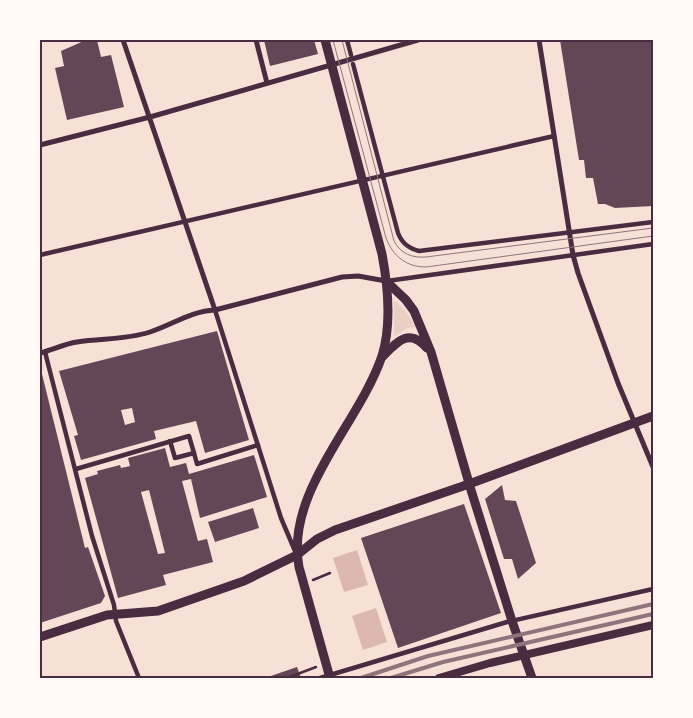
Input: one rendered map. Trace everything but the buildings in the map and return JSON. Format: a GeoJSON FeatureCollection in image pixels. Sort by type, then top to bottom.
{"type":"FeatureCollection","features":[{"type":"Feature","properties":{"kind":"main road"},"geometry":{"type":"LineString","coordinates":[[325,40],[382,254],[386,281],[387,331],[382,357],[363,397],[324,464],[299,521],[297,555],[330,676]]}},
{"type":"Feature","properties":{"kind":"main road"},"geometry":{"type":"LineString","coordinates":[[386,281],[401,294],[414,311],[431,352],[469,484],[532,678]]}},
{"type":"Feature","properties":{"kind":"main road"},"geometry":{"type":"LineString","coordinates":[[382,357],[397,342],[407,338],[419,340],[431,352]]}},
{"type":"Feature","properties":{"kind":"main road"},"geometry":{"type":"LineString","coordinates":[[40,637],[115,614],[167,608],[244,581],[297,555],[317,539],[334,530],[469,484],[653,416]]}},
{"type":"Feature","properties":{"kind":"street"},"geometry":{"type":"LineString","coordinates":[[123,40],[215,310],[281,518],[297,555]]}},
{"type":"Feature","properties":{"kind":"street"},"geometry":{"type":"LineString","coordinates":[[256,40],[268,83]]}},
{"type":"Feature","properties":{"kind":"street"},"geometry":{"type":"LineString","coordinates":[[347,40],[351,55]]}},
{"type":"Feature","properties":{"kind":"street"},"geometry":{"type":"LineString","coordinates":[[40,145],[150,117],[418,40]]}},
{"type":"Feature","properties":{"kind":"street"},"geometry":{"type":"LineString","coordinates":[[539,40],[573,255],[583,287],[653,467]]}},
{"type":"Feature","properties":{"kind":"street"},"geometry":{"type":"LineString","coordinates":[[353,64],[400,240],[406,246],[419,251],[653,222]]}},
{"type":"Feature","properties":{"kind":"street"},"geometry":{"type":"LineString","coordinates":[[40,255],[554,136]]}},
{"type":"Feature","properties":{"kind":"street"},"geometry":{"type":"LineString","coordinates":[[139,678],[116,621],[114,605],[92,536],[76,469],[43,353],[74,343],[129,338],[151,332],[166,324],[198,313],[342,277],[358,276],[386,281],[653,244]]}},
{"type":"Feature","properties":{"kind":"street"},"geometry":{"type":"LineString","coordinates":[[76,469],[189,436],[197,464],[258,446]]}},
{"type":"Feature","properties":{"kind":"street"},"geometry":{"type":"LineString","coordinates":[[170,441],[175,458],[194,453]]}},
{"type":"Feature","properties":{"kind":"street"},"geometry":{"type":"LineString","coordinates":[[320,678],[512,621],[653,589]]}},
{"type":"Feature","properties":{"kind":"street"},"geometry":{"type":"LineString","coordinates":[[439,678],[490,663],[653,625]]}},
{"type":"Feature","properties":{"kind":"path"},"geometry":{"type":"LineString","coordinates":[[287,678],[316,667]]}},
{"type":"Feature","properties":{"kind":"shaded area"},"geometry":{"type":"Polygon","coordinates":[[[394,300],[405,310],[416,327],[407,328],[394,337],[394,300]]]}},
{"type":"Feature","properties":{"kind":"shaded area"},"geometry":{"type":"Polygon","coordinates":[[[357,550],[368,585],[344,592],[333,558],[357,550]]]}},
{"type":"Feature","properties":{"kind":"shaded area"},"geometry":{"type":"Polygon","coordinates":[[[376,608],[387,642],[363,650],[352,616],[376,608]]]}},
{"type":"Feature","properties":{"kind":"tram line"},"geometry":{"type":"LineString","coordinates":[[333,40],[386,238],[392,250],[406,263],[426,267],[653,236]]}},
{"type":"Feature","properties":{"kind":"tram line"},"geometry":{"type":"LineString","coordinates":[[342,40],[394,241],[404,252],[416,257],[426,257],[653,228]]}},
{"type":"Feature","properties":{"kind":"railway"},"geometry":{"type":"LineString","coordinates":[[361,678],[428,656],[653,604]]}},
{"type":"Feature","properties":{"kind":"railway"},"geometry":{"type":"LineString","coordinates":[[391,678],[443,662],[653,614]]}}]}
